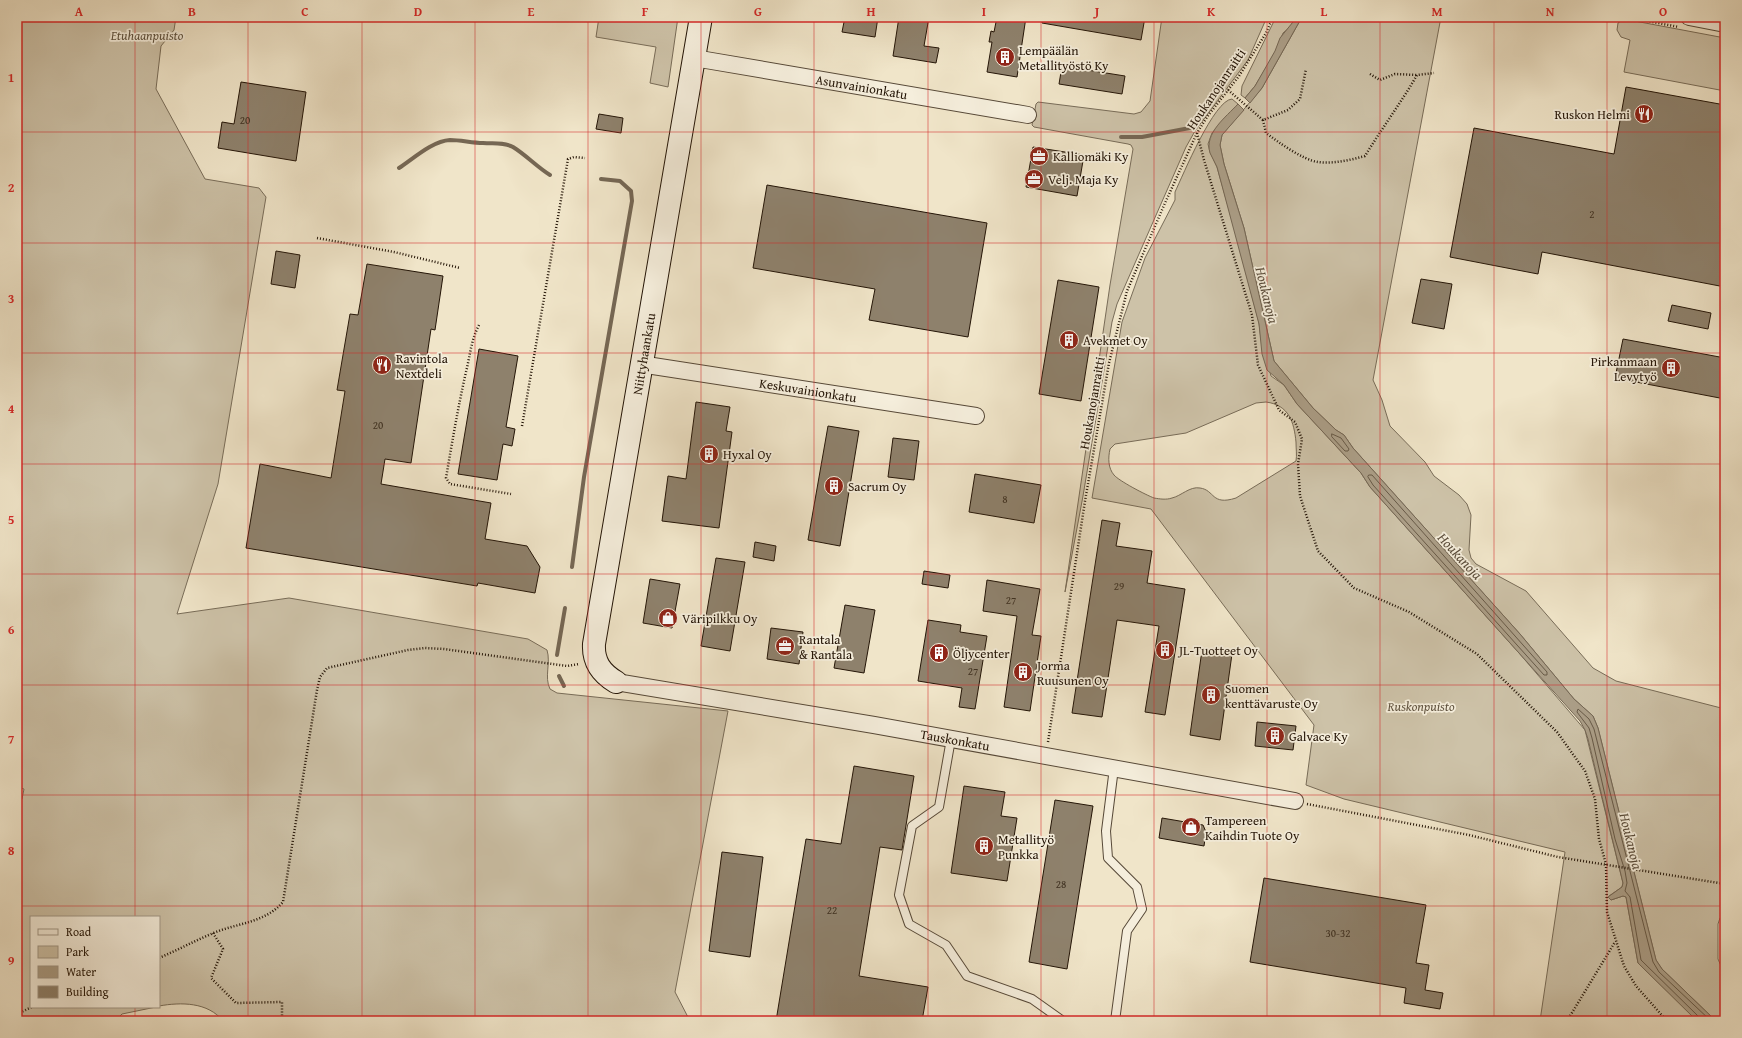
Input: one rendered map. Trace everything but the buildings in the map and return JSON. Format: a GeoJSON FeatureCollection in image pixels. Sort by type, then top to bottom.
{"type":"FeatureCollection","features":[{"type":"Feature","properties":{"kind":"street","name":"Niittyhaankatu"},"geometry":{"type":"LineString","coordinates":[[596,661],[593,656],[594,644],[640,364],[701,17]]}},
{"type":"Feature","properties":{"kind":"street"},"geometry":{"type":"LineString","coordinates":[[1685,22],[1725,24]]}},
{"type":"Feature","properties":{"kind":"street","name":"Asunvainionkatu"},"geometry":{"type":"LineString","coordinates":[[694,58],[1028,115]]}},
{"type":"Feature","properties":{"kind":"street","name":"Keskuvainionkatu"},"geometry":{"type":"LineString","coordinates":[[640,364],[976,416]]}},
{"type":"Feature","properties":{"kind":"street"},"geometry":{"type":"LineString","coordinates":[[596,661],[606,676],[616,682]]}},
{"type":"Feature","properties":{"kind":"street","name":"Tauskonkatu"},"geometry":{"type":"LineString","coordinates":[[616,682],[951,739],[1295,801]]}},
{"type":"Feature","properties":{"kind":"lane"},"geometry":{"type":"LineString","coordinates":[[951,739],[939,807],[912,826],[899,895],[910,924],[946,945],[967,976],[1032,999],[1063,1021]]}},
{"type":"Feature","properties":{"kind":"lane"},"geometry":{"type":"LineString","coordinates":[[1114,768],[1106,831],[1108,858],[1137,887],[1142,909],[1127,931],[1115,1021]]}},
{"type":"Feature","properties":{"kind":"path","name":"Houkanojanraitti"},"geometry":{"type":"LineString","coordinates":[[1046,756],[1085,501],[1115,332],[1127,291],[1197,133],[1207,116],[1239,76],[1266,33],[1273,17]]}},
{"type":"Feature","properties":{"kind":"path"},"geometry":{"type":"LineString","coordinates":[[1626,17],[1685,22]]}},
{"type":"Feature","properties":{"kind":"path"},"geometry":{"type":"LineString","coordinates":[[1263,120],[1288,110],[1300,99],[1306,69]]}},
{"type":"Feature","properties":{"kind":"path"},"geometry":{"type":"LineString","coordinates":[[1370,74],[1380,80],[1395,74],[1417,75],[1434,73]]}},
{"type":"Feature","properties":{"kind":"path"},"geometry":{"type":"LineString","coordinates":[[1228,90],[1263,120],[1266,133],[1289,149],[1317,162],[1344,162],[1365,156],[1380,130],[1402,103],[1417,75]]}},
{"type":"Feature","properties":{"kind":"path"},"geometry":{"type":"LineString","coordinates":[[1197,133],[1252,315],[1258,365],[1279,410],[1296,422],[1302,439],[1298,464],[1300,496],[1318,551],[1354,588],[1409,612],[1477,654],[1557,732],[1585,771],[1596,799],[1599,839],[1606,864],[1607,912],[1624,966],[1636,986],[1667,1021]]}},
{"type":"Feature","properties":{"kind":"path"},"geometry":{"type":"LineString","coordinates":[[522,426],[568,159],[574,157],[584,158]]}},
{"type":"Feature","properties":{"kind":"path"},"geometry":{"type":"LineString","coordinates":[[317,238],[394,252],[460,268]]}},
{"type":"Feature","properties":{"kind":"path"},"geometry":{"type":"LineString","coordinates":[[479,325],[473,336],[461,390],[446,478],[450,484],[511,494]]}},
{"type":"Feature","properties":{"kind":"path"},"geometry":{"type":"LineString","coordinates":[[160,958],[213,933],[267,915],[277,909],[283,902],[316,690],[320,676],[327,668],[425,648],[567,666],[596,661]]}},
{"type":"Feature","properties":{"kind":"path"},"geometry":{"type":"LineString","coordinates":[[1295,801],[1469,835],[1558,857],[1636,868],[1725,884]]}},
{"type":"Feature","properties":{"kind":"path"},"geometry":{"type":"LineString","coordinates":[[213,933],[223,949],[211,978],[236,1003],[282,1002],[282,1021]]}},
{"type":"Feature","properties":{"kind":"path"},"geometry":{"type":"LineString","coordinates":[[1567,1021],[1616,942]]}},
{"type":"Feature","properties":{"kind":"path"},"geometry":{"type":"LineString","coordinates":[[17,1014],[30,1008]]}},
{"type":"Feature","properties":{"kind":"green space","name":"Etuhaanpuisto"},"geometry":{"type":"Polygon","coordinates":[[[17,17],[176,17],[174,30],[161,46],[156,89],[205,179],[259,188],[266,197],[218,484],[177,614],[289,598],[528,639],[547,650],[548,684],[550,689],[557,693],[728,711],[675,992],[690,1021],[223,1021],[210,1010],[194,1005],[176,1004],[160,1006],[160,916],[30,916],[30,1008],[151,1008],[122,1014],[115,1021],[17,1021],[17,805],[22,799],[24,789],[17,787],[17,17]]]}},
{"type":"Feature","properties":{"kind":"green space"},"geometry":{"type":"Polygon","coordinates":[[[599,17],[678,17],[668,87],[650,83],[656,47],[596,37],[599,17]]]}},
{"type":"Feature","properties":{"kind":"green space"},"geometry":{"type":"Polygon","coordinates":[[[1162,17],[1267,17],[1248,60],[1195,131],[1186,147],[1117,304],[1112,322],[1083,496],[1065,592],[1110,285],[1133,149],[1131,145],[1128,144],[1034,127],[1032,125],[1036,104],[1038,102],[1134,114],[1141,112],[1150,101],[1162,17]]]}},
{"type":"Feature","properties":{"kind":"green space"},"geometry":{"type":"Polygon","coordinates":[[[1276,17],[1297,17],[1289,28],[1283,33],[1276,51],[1255,86],[1245,98],[1241,95],[1242,86],[1276,17]]]}},
{"type":"Feature","properties":{"kind":"green space"},"geometry":{"type":"Polygon","coordinates":[[[1302,17],[1441,17],[1373,380],[1382,400],[1390,426],[1425,462],[1434,476],[1459,495],[1467,504],[1471,515],[1469,550],[1471,558],[1476,564],[1526,591],[1593,668],[1616,681],[1725,709],[1725,915],[1720,918],[1718,924],[1718,959],[1725,975],[1725,1021],[1716,1021],[1662,969],[1656,960],[1598,728],[1593,716],[1574,699],[1520,634],[1353,448],[1344,435],[1336,430],[1313,408],[1274,361],[1244,228],[1224,164],[1220,145],[1222,135],[1262,88],[1302,17]]]}},
{"type":"Feature","properties":{"kind":"green space"},"geometry":{"type":"Polygon","coordinates":[[[1624,19],[1725,38],[1725,91],[1624,72],[1630,40],[1621,37],[1617,30],[1618,23],[1624,19]]]}},
{"type":"Feature","properties":{"kind":"green space","name":"Ruskonpuisto"},"geometry":{"type":"Polygon","coordinates":[[[1232,99],[1238,104],[1212,133],[1208,144],[1217,167],[1235,231],[1271,376],[1284,385],[1297,404],[1361,473],[1370,487],[1519,653],[1585,730],[1623,883],[1622,887],[1609,896],[1611,900],[1623,896],[1626,897],[1638,963],[1698,1021],[1540,1021],[1565,852],[1344,799],[1306,785],[1314,725],[1151,509],[1092,498],[1122,322],[1145,258],[1175,200],[1175,192],[1185,170],[1208,124],[1225,103],[1232,99]],[[1266,402],[1256,403],[1186,433],[1115,444],[1109,452],[1109,463],[1111,469],[1114,475],[1121,481],[1154,498],[1170,499],[1193,488],[1200,488],[1205,489],[1218,499],[1228,500],[1236,498],[1296,461],[1296,442],[1292,421],[1285,411],[1274,404],[1266,402]]]}},
{"type":"Feature","properties":{"kind":"water"},"geometry":{"type":"Polygon","coordinates":[[[1297,17],[1302,17],[1262,88],[1250,103],[1245,98],[1255,86],[1275,51],[1280,38],[1297,17]]]}},
{"type":"Feature","properties":{"kind":"water"},"geometry":{"type":"Polygon","coordinates":[[[1238,104],[1244,110],[1222,135],[1220,145],[1224,164],[1244,228],[1274,361],[1313,408],[1336,430],[1344,435],[1353,448],[1520,634],[1574,699],[1593,716],[1598,728],[1656,960],[1662,969],[1716,1021],[1698,1021],[1695,1019],[1638,963],[1626,897],[1623,896],[1611,900],[1608,897],[1622,887],[1623,883],[1588,739],[1580,721],[1370,487],[1361,473],[1297,404],[1284,385],[1267,370],[1262,354],[1259,324],[1217,167],[1210,153],[1209,146],[1210,139],[1217,126],[1238,104]]]}},
{"type":"Feature","properties":{"kind":"waterway"},"geometry":{"type":"LineString","coordinates":[[1121,137],[1142,137],[1195,127]]}},
{"type":"Feature","properties":{"kind":"waterway"},"geometry":{"type":"LineString","coordinates":[[399,168],[430,147],[443,141],[454,140],[510,145],[550,175]]}},
{"type":"Feature","properties":{"kind":"waterway"},"geometry":{"type":"LineString","coordinates":[[572,567],[584,477],[632,201],[631,191],[620,181],[601,179]]}},
{"type":"Feature","properties":{"kind":"waterway"},"geometry":{"type":"LineString","coordinates":[[557,655],[565,608]]}},
{"type":"Feature","properties":{"kind":"waterway"},"geometry":{"type":"LineString","coordinates":[[559,676],[564,686]]}},
{"type":"Feature","properties":{"kind":"place","name":"Lempäälän Metallityöstö Ky"},"geometry":{"type":"Point","coordinates":[1005,57]}},
{"type":"Feature","properties":{"kind":"place","name":"Ruskon Helmi"},"geometry":{"type":"Point","coordinates":[1644,114]}},
{"type":"Feature","properties":{"kind":"place","name":"Kalliomäki Ky"},"geometry":{"type":"Point","coordinates":[1039,156]}},
{"type":"Feature","properties":{"kind":"place","name":"Velj. Maja Ky"},"geometry":{"type":"Point","coordinates":[1034,179]}},
{"type":"Feature","properties":{"kind":"place","name":"Avekmet Oy"},"geometry":{"type":"Point","coordinates":[1069,340]}},
{"type":"Feature","properties":{"kind":"place","name":"Ravintola Nextdeli"},"geometry":{"type":"Point","coordinates":[382,365]}},
{"type":"Feature","properties":{"kind":"place","name":"Pirkanmaan Levytyö"},"geometry":{"type":"Point","coordinates":[1671,368]}},
{"type":"Feature","properties":{"kind":"place","name":"Hyxal Oy"},"geometry":{"type":"Point","coordinates":[709,454]}},
{"type":"Feature","properties":{"kind":"place","name":"Sacrum Oy"},"geometry":{"type":"Point","coordinates":[834,486]}},
{"type":"Feature","properties":{"kind":"place","name":"Väripilkku Oy"},"geometry":{"type":"Point","coordinates":[668,618]}},
{"type":"Feature","properties":{"kind":"place","name":"Rantala & Rantala"},"geometry":{"type":"Point","coordinates":[785,646]}},
{"type":"Feature","properties":{"kind":"place","name":"JL-Tuotteet Oy"},"geometry":{"type":"Point","coordinates":[1165,650]}},
{"type":"Feature","properties":{"kind":"place","name":"Öljycenter"},"geometry":{"type":"Point","coordinates":[939,653]}},
{"type":"Feature","properties":{"kind":"place","name":"Jorma Ruusunen Oy"},"geometry":{"type":"Point","coordinates":[1023,672]}},
{"type":"Feature","properties":{"kind":"place","name":"Suomen kenttävaruste Oy"},"geometry":{"type":"Point","coordinates":[1211,695]}},
{"type":"Feature","properties":{"kind":"place","name":"Galvace Ky"},"geometry":{"type":"Point","coordinates":[1275,736]}},
{"type":"Feature","properties":{"kind":"place","name":"Tampereen Kaihdin Tuote Oy"},"geometry":{"type":"Point","coordinates":[1191,827]}},
{"type":"Feature","properties":{"kind":"place","name":"Metallityö Punkka"},"geometry":{"type":"Point","coordinates":[984,846]}},
{"type":"Feature","properties":{"kind":"water label","name":"Houkanoja"},"geometry":{"type":"Point","coordinates":[1267,295]}},
{"type":"Feature","properties":{"kind":"water label","name":"Houkanoja"},"geometry":{"type":"Point","coordinates":[1460,556]}},
{"type":"Feature","properties":{"kind":"water label","name":"Houkanoja"},"geometry":{"type":"Point","coordinates":[1631,841]}}]}
